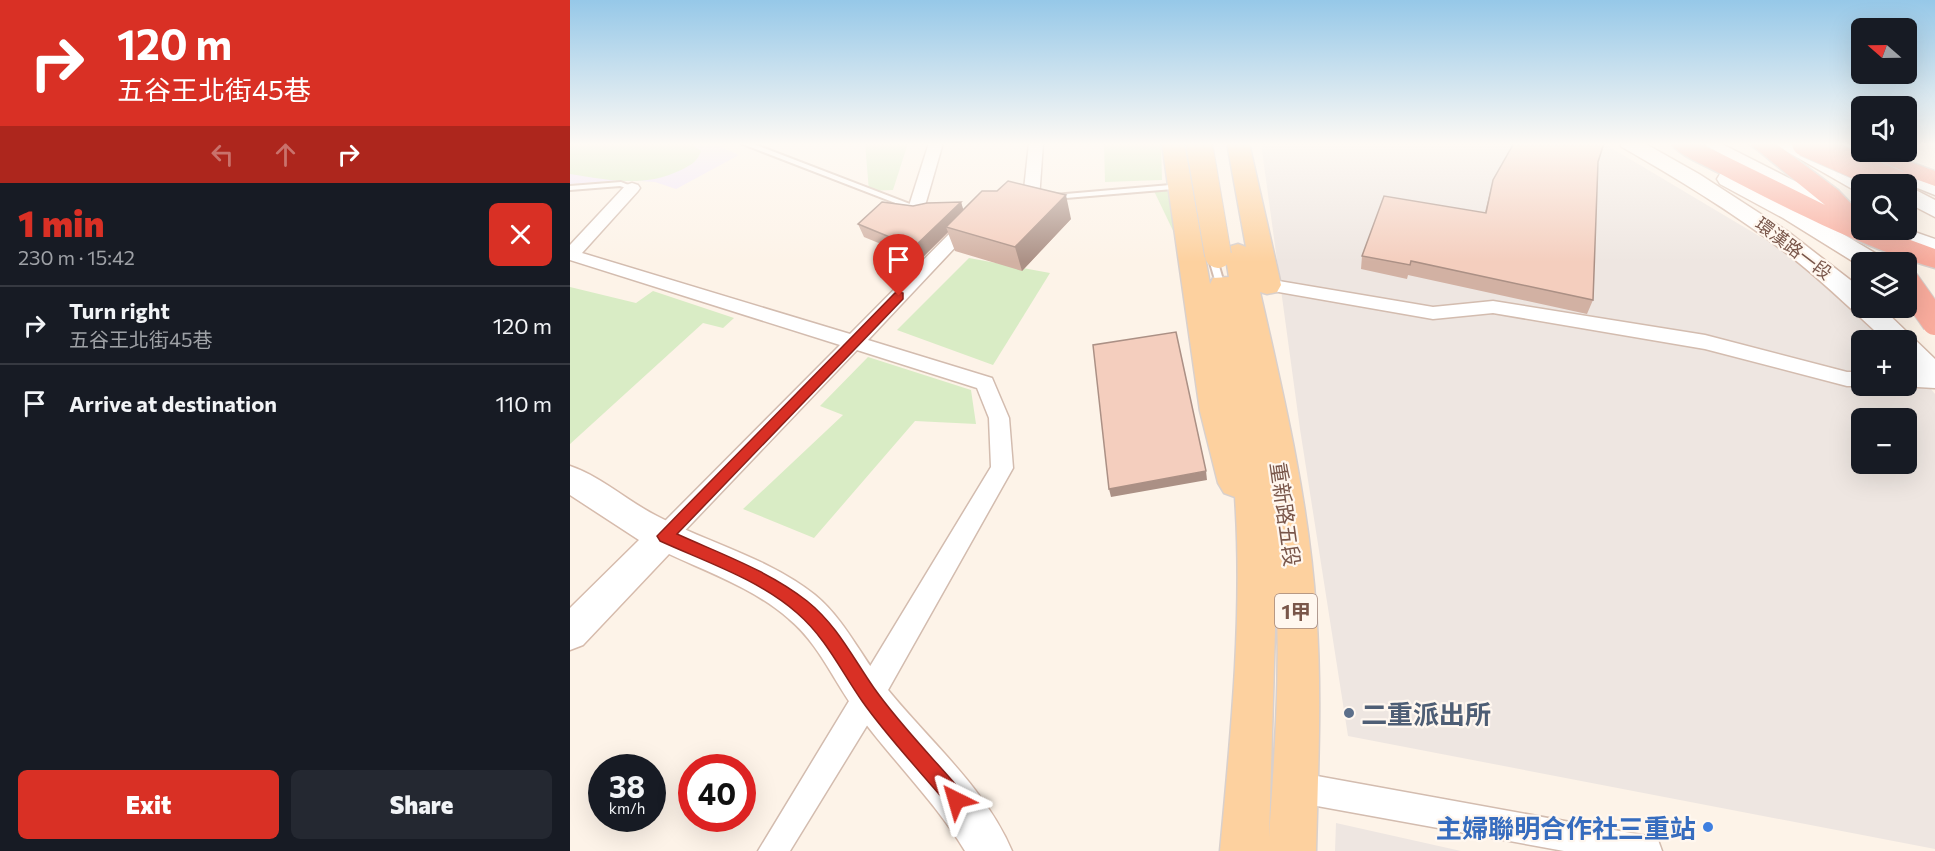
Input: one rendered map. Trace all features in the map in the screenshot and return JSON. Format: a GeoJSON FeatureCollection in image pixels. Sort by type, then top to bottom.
{"type":"FeatureCollection","features":[{"type":"Feature","properties":{"kind":"highway"},"geometry":{"type":"LineString","coordinates":[[1758,183],[1797,203],[1935,260]]}},
{"type":"Feature","properties":{"kind":"highway"},"geometry":{"type":"LineString","coordinates":[[1811,183],[1851,202]]}},
{"type":"Feature","properties":{"kind":"highway"},"geometry":{"type":"LineString","coordinates":[[1813,183],[1829,195],[1883,252]]}},
{"type":"Feature","properties":{"kind":"highway"},"geometry":{"type":"LineString","coordinates":[[1819,183],[1851,210]]}},
{"type":"Feature","properties":{"kind":"highway"},"geometry":{"type":"LineString","coordinates":[[1917,193],[1935,199]]}},
{"type":"Feature","properties":{"kind":"highway"},"geometry":{"type":"LineString","coordinates":[[1917,229],[1935,236]]}},
{"type":"Feature","properties":{"kind":"highway"},"geometry":{"type":"LineString","coordinates":[[1881,240],[1892,252]]}},
{"type":"Feature","properties":{"kind":"highway"},"geometry":{"type":"LineString","coordinates":[[1917,282],[1935,306]]}},
{"type":"Feature","properties":{"kind":"highway"},"geometry":{"type":"LineString","coordinates":[[1917,297],[1935,322]]}},
{"type":"Feature","properties":{"kind":"main road"},"geometry":{"type":"LineString","coordinates":[[1181,183],[1190,256],[1216,411],[1258,556]]}},
{"type":"Feature","properties":{"kind":"main road","name":"1甲"},"geometry":{"type":"LineString","coordinates":[[1208,183],[1223,254]]}},
{"type":"Feature","properties":{"kind":"main road","name":"1甲"},"geometry":{"type":"LineString","coordinates":[[1219,183],[1223,254]]}},
{"type":"Feature","properties":{"kind":"main road"},"geometry":{"type":"LineString","coordinates":[[1246,183],[1289,396],[1287,515]]}},
{"type":"Feature","properties":{"kind":"main road","name":"重新路五段"},"geometry":{"type":"LineString","coordinates":[[1223,254],[1227,310],[1246,425],[1258,556],[1250,769],[1244,851]]}},
{"type":"Feature","properties":{"kind":"main road","name":"重新路五段"},"geometry":{"type":"LineString","coordinates":[[1223,254],[1273,422],[1295,577],[1298,696],[1292,851]]}},
{"type":"Feature","properties":{"kind":"street"},"geometry":{"type":"LineString","coordinates":[[921,208],[927,183]]}},
{"type":"Feature","properties":{"kind":"street"},"geometry":{"type":"LineString","coordinates":[[1026,199],[1029,183]]}},
{"type":"Feature","properties":{"kind":"street","name":"環漢路一段"},"geometry":{"type":"LineString","coordinates":[[1700,183],[1729,199],[1815,261],[1851,293]]}},
{"type":"Feature","properties":{"kind":"street","name":"環漢路一段"},"geometry":{"type":"LineString","coordinates":[[1731,183],[1791,213],[1855,252]]}},
{"type":"Feature","properties":{"kind":"street"},"geometry":{"type":"LineString","coordinates":[[1784,183],[1851,214]]}},
{"type":"Feature","properties":{"kind":"street"},"geometry":{"type":"LineString","coordinates":[[1920,183],[1935,189]]}},
{"type":"Feature","properties":{"kind":"street"},"geometry":{"type":"LineString","coordinates":[[632,188],[570,255],[985,383],[999,418],[1002,468],[869,696],[773,851]]}},
{"type":"Feature","properties":{"kind":"street"},"geometry":{"type":"LineString","coordinates":[[1917,198],[1935,210]]}},
{"type":"Feature","properties":{"kind":"street"},"geometry":{"type":"LineString","coordinates":[[570,633],[982,211]]}},
{"type":"Feature","properties":{"kind":"street"},"geometry":{"type":"LineString","coordinates":[[1917,217],[1935,228]]}},
{"type":"Feature","properties":{"kind":"street"},"geometry":{"type":"LineString","coordinates":[[1917,238],[1935,245]]}},
{"type":"Feature","properties":{"kind":"street"},"geometry":{"type":"LineString","coordinates":[[1267,285],[1433,313],[1493,307],[1705,342],[1851,379]]}},
{"type":"Feature","properties":{"kind":"street"},"geometry":{"type":"LineString","coordinates":[[1917,300],[1935,314]]}},
{"type":"Feature","properties":{"kind":"street"},"geometry":{"type":"LineString","coordinates":[[1877,318],[1890,330]]}},
{"type":"Feature","properties":{"kind":"street"},"geometry":{"type":"LineString","coordinates":[[1917,358],[1935,378]]}},
{"type":"Feature","properties":{"kind":"street"},"geometry":{"type":"LineString","coordinates":[[1917,379],[1935,378]]}},
{"type":"Feature","properties":{"kind":"street"},"geometry":{"type":"LineString","coordinates":[[570,479],[591,490],[633,520],[753,576],[781,591],[803,608],[829,633],[869,696],[971,818],[990,851]]}},
{"type":"Feature","properties":{"kind":"street"},"geometry":{"type":"LineString","coordinates":[[1295,787],[1647,851]]}},
{"type":"Feature","properties":{"kind":"lane"},"geometry":{"type":"LineString","coordinates":[[852,183],[921,208]]}},
{"type":"Feature","properties":{"kind":"lane"},"geometry":{"type":"LineString","coordinates":[[570,188],[621,184],[632,188]]}},
{"type":"Feature","properties":{"kind":"lane"},"geometry":{"type":"LineString","coordinates":[[1026,199],[1182,186]]}},
{"type":"Feature","properties":{"kind":"shaded area"},"geometry":{"type":"Polygon","coordinates":[[[657,183],[688,183],[676,189],[657,183]]]}},
{"type":"Feature","properties":{"kind":"shaded area"},"geometry":{"type":"Polygon","coordinates":[[[1266,183],[1670,183],[1841,285],[1851,296],[1851,318],[1870,318],[1880,330],[1851,330],[1851,396],[1917,396],[1917,373],[1935,394],[1935,849],[1348,736],[1300,429],[1266,183]]]}},
{"type":"Feature","properties":{"kind":"shaded area"},"geometry":{"type":"Polygon","coordinates":[[[1336,823],[1461,851],[1335,851],[1336,823]]]}},
{"type":"Feature","properties":{"kind":"green space"},"geometry":{"type":"Polygon","coordinates":[[[868,183],[895,183],[893,190],[869,191],[868,183]]]}},
{"type":"Feature","properties":{"kind":"green space"},"geometry":{"type":"Polygon","coordinates":[[[1171,189],[1178,241],[1154,191],[1171,189]]]}},
{"type":"Feature","properties":{"kind":"green space"},"geometry":{"type":"Polygon","coordinates":[[[969,258],[1050,273],[993,365],[897,330],[969,258]]]}},
{"type":"Feature","properties":{"kind":"green space"},"geometry":{"type":"Polygon","coordinates":[[[570,287],[636,303],[653,291],[734,318],[723,328],[703,323],[570,444],[570,287]]]}},
{"type":"Feature","properties":{"kind":"green space"},"geometry":{"type":"Polygon","coordinates":[[[868,357],[971,390],[976,424],[915,421],[814,538],[743,509],[843,415],[820,406],[868,357]]]}},
{"type":"Feature","properties":{"kind":"building"},"geometry":{"type":"Polygon","coordinates":[[[1006,183],[1015,183],[1066,195],[1015,247],[946,227],[982,191],[997,191],[1006,183]]]}},
{"type":"Feature","properties":{"kind":"building"},"geometry":{"type":"Polygon","coordinates":[[[1492,183],[1597,183],[1593,300],[1411,261],[1410,265],[1362,256],[1384,196],[1486,213],[1492,183]]]}},
{"type":"Feature","properties":{"kind":"building"},"geometry":{"type":"Polygon","coordinates":[[[882,202],[913,206],[927,203],[961,202],[914,247],[858,224],[882,202]]]}},
{"type":"Feature","properties":{"kind":"building"},"geometry":{"type":"Polygon","coordinates":[[[1176,332],[1206,471],[1109,489],[1093,345],[1176,332]]]}},
{"type":"Feature","properties":{"kind":"place","name":"二重派出所"},"geometry":{"type":"Point","coordinates":[1349,713]}},
{"type":"Feature","properties":{"kind":"place","name":"主婦聯明合作社三重站"},"geometry":{"type":"Point","coordinates":[1708,827]}},
{"type":"Feature","properties":{"kind":"route"},"geometry":{"type":"LineString","coordinates":[[899,296],[665,536],[753,576],[781,591],[803,608],[829,633],[869,696],[956,800]]}}]}
